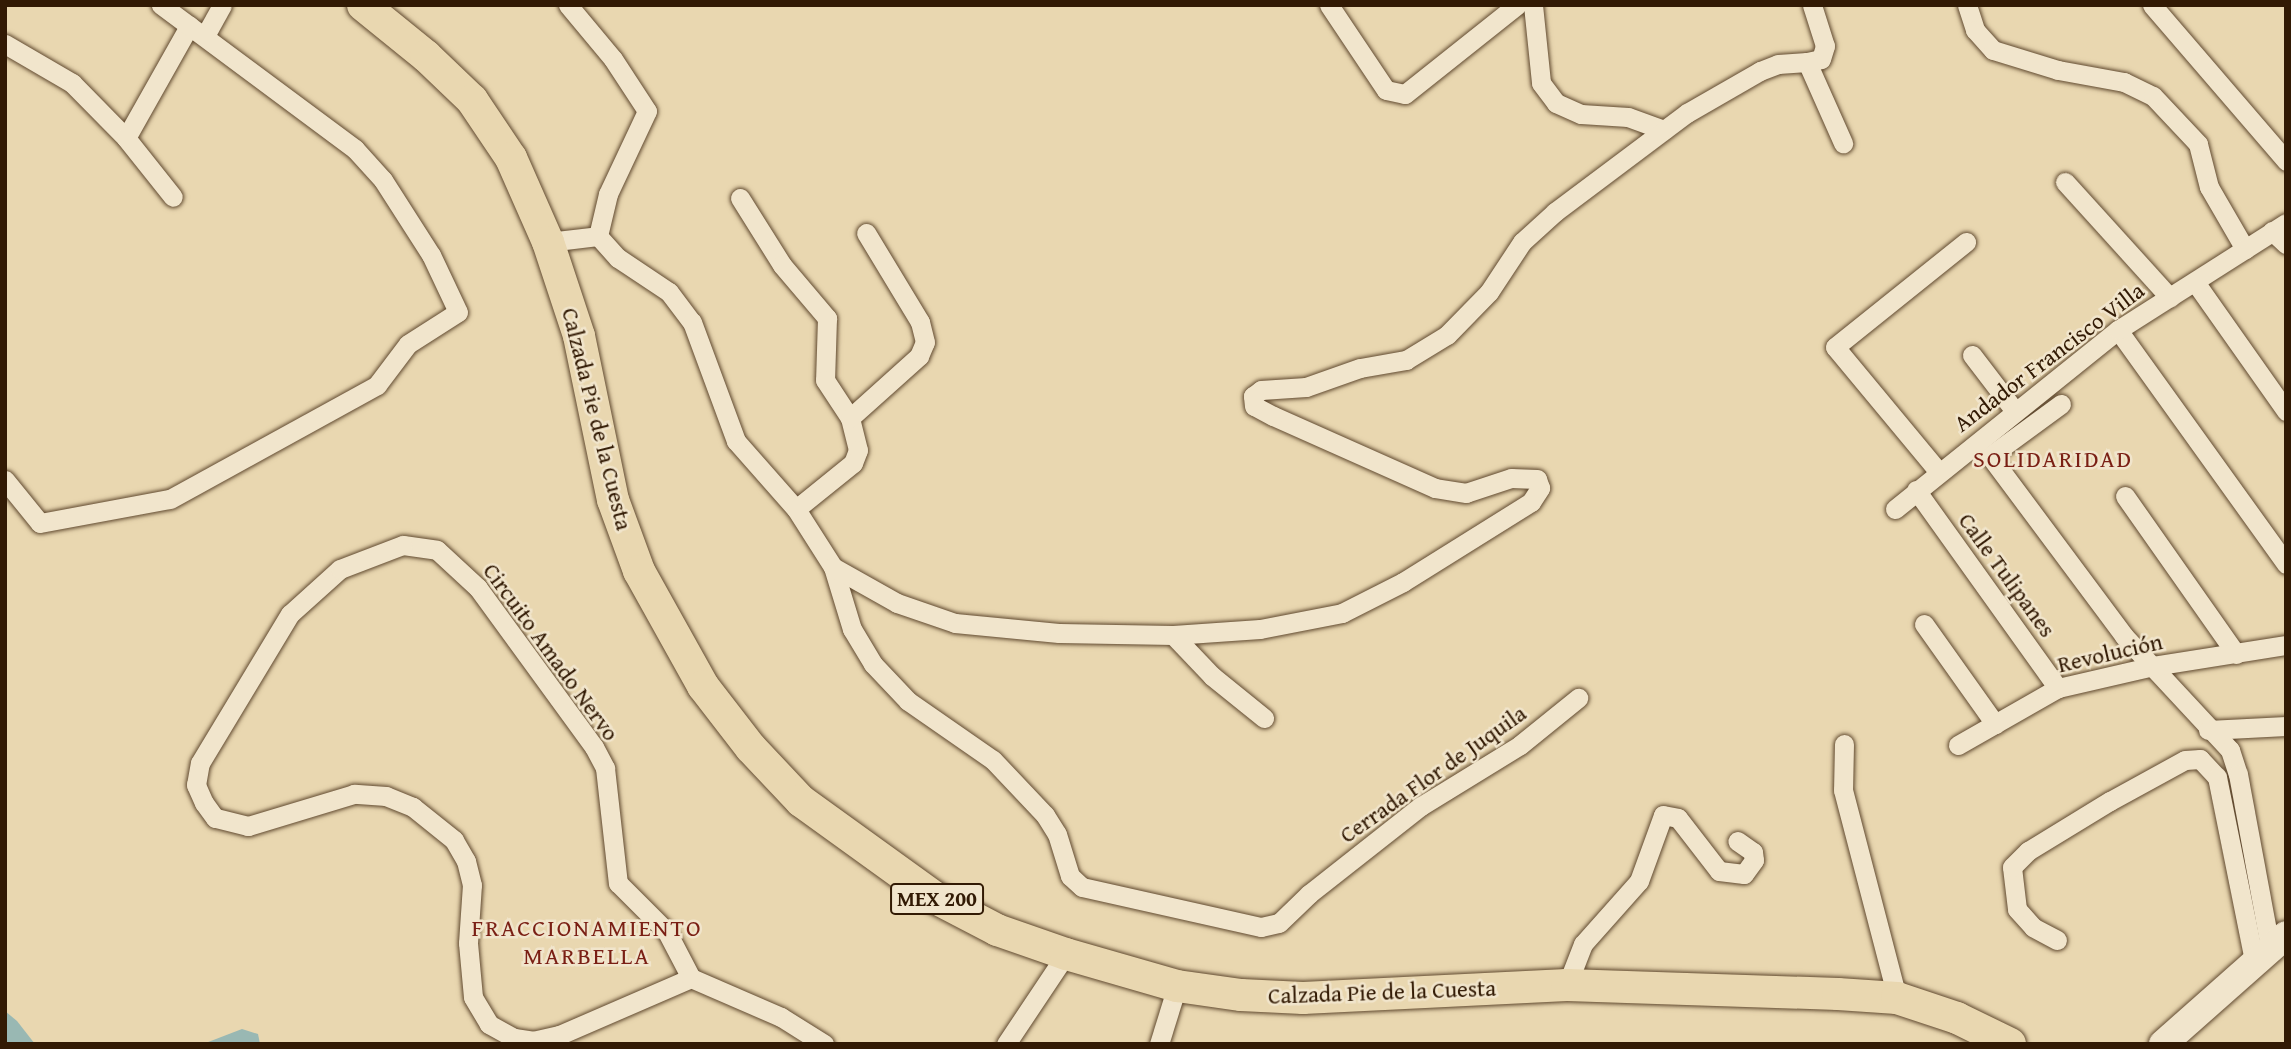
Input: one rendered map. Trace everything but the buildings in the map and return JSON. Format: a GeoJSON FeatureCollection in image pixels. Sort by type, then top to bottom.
{"type":"FeatureCollection","features":[{"type":"Feature","properties":{"kind":"main road","name":"Calzada Pie de la Cuesta"},"geometry":{"type":"LineString","coordinates":[[363,5],[426,55],[472,100],[512,158],[548,242],[579,336],[613,500],[639,571],[703,686],[751,748],[801,801],[934,897],[997,930],[1066,954],[1177,986],[1303,998],[1567,985],[1896,998],[1957,1018],[2010,1044]]}},
{"type":"Feature","properties":{"kind":"main road"},"geometry":{"type":"LineString","coordinates":[[2163,1044],[2270,948]]}},
{"type":"Feature","properties":{"kind":"street"},"geometry":{"type":"LineString","coordinates":[[5,480],[40,523],[170,499],[377,385],[408,344],[458,312],[431,255],[383,180],[355,149],[161,5]]}},
{"type":"Feature","properties":{"kind":"street"},"geometry":{"type":"LineString","coordinates":[[126,138],[197,30],[222,5]]}},
{"type":"Feature","properties":{"kind":"street"},"geometry":{"type":"LineString","coordinates":[[568,5],[613,59],[647,111],[608,194],[598,236]]}},
{"type":"Feature","properties":{"kind":"street"},"geometry":{"type":"LineString","coordinates":[[1329,5],[1386,90],[1405,94],[1517,5]]}},
{"type":"Feature","properties":{"kind":"street"},"geometry":{"type":"LineString","coordinates":[[1533,5],[1541,83],[1556,103],[1581,114],[1629,117],[1664,130]]}},
{"type":"Feature","properties":{"kind":"street"},"geometry":{"type":"LineString","coordinates":[[598,236],[618,258],[669,292],[692,322],[736,441],[796,509],[833,568],[897,603],[955,623],[1059,633],[1173,635],[1260,629],[1342,613],[1403,582],[1531,502],[1540,488],[1536,479],[1511,478],[1466,493],[1435,488],[1273,416],[1254,406],[1253,396],[1261,390],[1306,387],[1360,368],[1406,360],[1447,335],[1489,292],[1522,242],[1555,212],[1664,130],[1760,71],[1821,59],[1825,46],[1812,5]]}},
{"type":"Feature","properties":{"kind":"street"},"geometry":{"type":"LineString","coordinates":[[1967,5],[1975,30],[1993,50],[2058,70],[2124,82],[2153,96],[2198,144],[2209,187],[2245,249]]}},
{"type":"Feature","properties":{"kind":"street"},"geometry":{"type":"LineString","coordinates":[[2152,5],[2283,151]]}},
{"type":"Feature","properties":{"kind":"street"},"geometry":{"type":"LineString","coordinates":[[5,44],[72,83],[126,138],[173,197]]}},
{"type":"Feature","properties":{"kind":"street"},"geometry":{"type":"LineString","coordinates":[[1801,62],[1843,143]]}},
{"type":"Feature","properties":{"kind":"street"},"geometry":{"type":"LineString","coordinates":[[2065,182],[2170,298]]}},
{"type":"Feature","properties":{"kind":"street"},"geometry":{"type":"LineString","coordinates":[[740,198],[782,265],[827,318],[825,380],[850,418],[858,450],[853,463],[796,509]]}},
{"type":"Feature","properties":{"kind":"street","name":"Andador Francisco Villa"},"geometry":{"type":"LineString","coordinates":[[1895,509],[1938,471],[2118,330],[2245,249],[2281,232]]}},
{"type":"Feature","properties":{"kind":"street"},"geometry":{"type":"LineString","coordinates":[[850,418],[919,356],[925,342],[920,322],[866,233]]}},
{"type":"Feature","properties":{"kind":"street"},"geometry":{"type":"LineString","coordinates":[[548,242],[598,236]]}},
{"type":"Feature","properties":{"kind":"street"},"geometry":{"type":"LineString","coordinates":[[1938,471],[1835,347],[1966,242]]}},
{"type":"Feature","properties":{"kind":"street"},"geometry":{"type":"LineString","coordinates":[[2195,282],[2286,411]]}},
{"type":"Feature","properties":{"kind":"street"},"geometry":{"type":"LineString","coordinates":[[2118,330],[2286,564]]}},
{"type":"Feature","properties":{"kind":"street"},"geometry":{"type":"LineString","coordinates":[[1972,355],[2014,410]]}},
{"type":"Feature","properties":{"kind":"street"},"geometry":{"type":"LineString","coordinates":[[2061,404],[1990,456],[2124,636],[2208,730],[2230,750],[2238,774],[2270,948]]}},
{"type":"Feature","properties":{"kind":"street","name":"Calle Tulipanes"},"geometry":{"type":"LineString","coordinates":[[1916,490],[2058,688]]}},
{"type":"Feature","properties":{"kind":"street"},"geometry":{"type":"LineString","coordinates":[[2124,496],[2236,654]]}},
{"type":"Feature","properties":{"kind":"street","name":"Circuito Amado Nervo"},"geometry":{"type":"LineString","coordinates":[[403,545],[437,550],[455,564],[478,588],[594,747],[605,768],[618,883],[667,932],[691,978],[559,1035],[534,1041],[514,1038],[489,1024],[473,997],[468,943],[472,885],[466,861],[454,840],[413,807],[386,796],[354,794],[248,826],[215,818],[195,785],[200,763],[290,614],[340,569],[372,554],[403,545]]}},
{"type":"Feature","properties":{"kind":"street","name":"Cerrada Flor de Juquila"},"geometry":{"type":"LineString","coordinates":[[833,568],[852,629],[873,664],[908,701],[993,760],[1045,815],[1057,834],[1070,876],[1082,887],[1261,927],[1279,923],[1421,806],[1520,745],[1578,698]]}},
{"type":"Feature","properties":{"kind":"street"},"geometry":{"type":"LineString","coordinates":[[1924,624],[1995,724]]}},
{"type":"Feature","properties":{"kind":"street"},"geometry":{"type":"LineString","coordinates":[[1173,635],[1212,676],[1264,718]]}},
{"type":"Feature","properties":{"kind":"street","name":"Revolución"},"geometry":{"type":"LineString","coordinates":[[1958,745],[2058,688],[2152,666],[2286,645]]}},
{"type":"Feature","properties":{"kind":"street"},"geometry":{"type":"LineString","coordinates":[[2208,730],[2286,726]]}},
{"type":"Feature","properties":{"kind":"street"},"geometry":{"type":"LineString","coordinates":[[1844,744],[1843,790],[1896,998]]}},
{"type":"Feature","properties":{"kind":"street"},"geometry":{"type":"LineString","coordinates":[[2057,940],[2033,927],[2017,909],[2012,867],[2040,844],[2185,760],[2200,759],[2217,777],[2270,948]]}},
{"type":"Feature","properties":{"kind":"street"},"geometry":{"type":"LineString","coordinates":[[1567,985],[1583,944],[1639,881],[1657,822],[1670,815],[1678,818],[1718,871],[1744,874],[1750,870],[1753,852],[1737,841]]}},
{"type":"Feature","properties":{"kind":"street"},"geometry":{"type":"LineString","coordinates":[[1006,1044],[1066,954]]}},
{"type":"Feature","properties":{"kind":"street"},"geometry":{"type":"LineString","coordinates":[[691,978],[781,1017],[824,1044]]}},
{"type":"Feature","properties":{"kind":"street"},"geometry":{"type":"LineString","coordinates":[[1158,1044],[1177,986]]}},
{"type":"Feature","properties":{"kind":"water"},"geometry":{"type":"Polygon","coordinates":[[[5,1011],[17,1021],[35,1044],[5,1044],[5,1011]]]}},
{"type":"Feature","properties":{"kind":"water"},"geometry":{"type":"Polygon","coordinates":[[[242,1029],[258,1034],[260,1044],[203,1044],[242,1029]]]}},
{"type":"Feature","properties":{"kind":"district","name":"SOLIDARIDAD"},"geometry":{"type":"Point","coordinates":[2053,459]}},
{"type":"Feature","properties":{"kind":"district","name":"FRACCIONAMIENTO MARBELLA"},"geometry":{"type":"Point","coordinates":[587,942]}}]}
